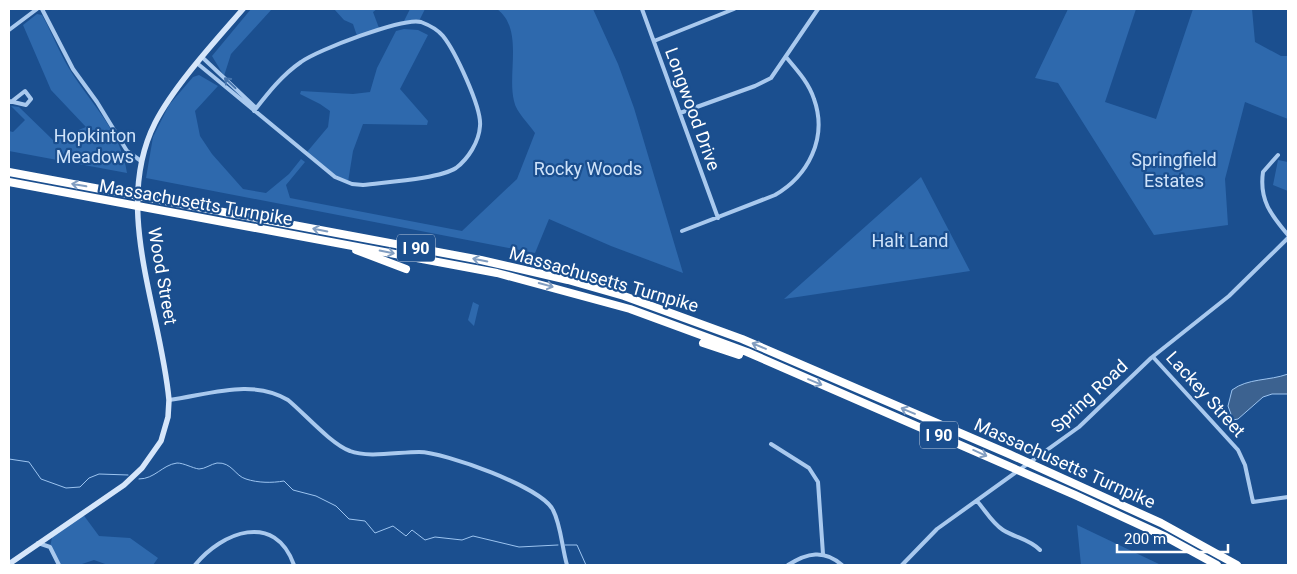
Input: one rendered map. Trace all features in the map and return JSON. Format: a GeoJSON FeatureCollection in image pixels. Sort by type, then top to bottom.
{"type":"FeatureCollection","features":[{"type":"Feature","properties":{"kind":"highway","name":"Massachusetts Turnpike"},"geometry":{"type":"LineString","coordinates":[[9,172],[514,267],[568,280],[672,312],[742,339],[1114,501],[1176,530],[1237,565]]}},
{"type":"Feature","properties":{"kind":"highway","name":"Massachusetts Turnpike"},"geometry":{"type":"LineString","coordinates":[[9,182],[497,273],[563,289],[677,325],[786,369],[1106,508],[1166,537],[1217,565]]}},
{"type":"Feature","properties":{"kind":"highway"},"geometry":{"type":"LineString","coordinates":[[340,244],[406,269]]}},
{"type":"Feature","properties":{"kind":"highway"},"geometry":{"type":"LineString","coordinates":[[703,343],[786,369]]}},
{"type":"Feature","properties":{"kind":"main road","name":"Wood Street"},"geometry":{"type":"LineString","coordinates":[[9,564],[124,485],[148,462],[164,433],[169,400],[137,212],[141,161],[159,116],[243,9]]}},
{"type":"Feature","properties":{"kind":"street"},"geometry":{"type":"LineString","coordinates":[[9,30],[37,9]]}},
{"type":"Feature","properties":{"kind":"street"},"geometry":{"type":"LineString","coordinates":[[42,9],[73,69],[97,102],[127,151],[141,161]]}},
{"type":"Feature","properties":{"kind":"street","name":"Longwood Drive"},"geometry":{"type":"LineString","coordinates":[[642,9],[718,218]]}},
{"type":"Feature","properties":{"kind":"street"},"geometry":{"type":"LineString","coordinates":[[654,41],[734,9]]}},
{"type":"Feature","properties":{"kind":"street"},"geometry":{"type":"LineString","coordinates":[[680,113],[755,86],[771,78],[818,9]]}},
{"type":"Feature","properties":{"kind":"street"},"geometry":{"type":"LineString","coordinates":[[198,64],[255,109],[326,170],[352,184],[363,185],[443,173],[454,169],[469,154],[480,127],[475,99],[444,37],[426,24],[411,20],[343,43],[307,58],[286,73],[255,109]]}},
{"type":"Feature","properties":{"kind":"street"},"geometry":{"type":"LineString","coordinates":[[682,231],[754,205],[789,187],[801,176],[811,157],[818,134],[818,116],[815,100],[802,76],[786,57]]}},
{"type":"Feature","properties":{"kind":"street"},"geometry":{"type":"LineString","coordinates":[[203,58],[255,109]]}},
{"type":"Feature","properties":{"kind":"street"},"geometry":{"type":"LineString","coordinates":[[25,91],[31,99],[26,105],[10,102],[19,93],[25,91]]}},
{"type":"Feature","properties":{"kind":"street"},"geometry":{"type":"LineString","coordinates":[[1278,155],[1263,172],[1262,194],[1268,210],[1288,236]]}},
{"type":"Feature","properties":{"kind":"street","name":"Spring Road"},"geometry":{"type":"LineString","coordinates":[[902,565],[931,534],[1086,422],[1152,357],[1229,296],[1288,236]]}},
{"type":"Feature","properties":{"kind":"street","name":"Lackey Street"},"geometry":{"type":"LineString","coordinates":[[1152,357],[1238,450],[1245,465],[1253,502],[1288,497]]}},
{"type":"Feature","properties":{"kind":"street"},"geometry":{"type":"LineString","coordinates":[[169,400],[242,388],[260,390],[281,395],[350,451],[363,454],[432,453],[483,469],[515,483],[551,506],[556,515],[567,565]]}},
{"type":"Feature","properties":{"kind":"street"},"geometry":{"type":"LineString","coordinates":[[771,444],[809,468],[818,482],[823,554]]}},
{"type":"Feature","properties":{"kind":"street"},"geometry":{"type":"LineString","coordinates":[[977,501],[1003,530],[1031,541],[1040,550]]}},
{"type":"Feature","properties":{"kind":"street"},"geometry":{"type":"LineString","coordinates":[[195,565],[230,536],[246,531],[266,534],[274,538],[287,550],[294,565]]}},
{"type":"Feature","properties":{"kind":"street"},"geometry":{"type":"LineString","coordinates":[[51,534],[50,547],[59,565]]}},
{"type":"Feature","properties":{"kind":"street"},"geometry":{"type":"LineString","coordinates":[[38,543],[50,547]]}},
{"type":"Feature","properties":{"kind":"street"},"geometry":{"type":"LineString","coordinates":[[788,565],[810,554],[823,554],[842,565]]}},
{"type":"Feature","properties":{"kind":"green space"},"geometry":{"type":"Polygon","coordinates":[[[251,9],[272,9],[231,54],[224,76],[212,56],[251,9]]]}},
{"type":"Feature","properties":{"kind":"green space"},"geometry":{"type":"Polygon","coordinates":[[[334,9],[377,9],[373,12],[379,28],[357,36],[353,24],[344,20],[334,9]]]}},
{"type":"Feature","properties":{"kind":"green space"},"geometry":{"type":"Polygon","coordinates":[[[410,9],[425,9],[419,21],[404,21],[410,9]]]}},
{"type":"Feature","properties":{"kind":"green space","name":"Rocky Woods"},"geometry":{"type":"Polygon","coordinates":[[[497,9],[593,9],[618,64],[634,108],[683,273],[611,246],[549,219],[535,253],[146,178],[153,137],[169,105],[193,77],[199,75],[218,86],[195,111],[200,136],[212,154],[243,189],[266,193],[289,174],[301,159],[305,162],[286,185],[290,198],[462,231],[517,179],[535,133],[515,105],[512,90],[513,52],[510,28],[505,18],[497,9]]]}},
{"type":"Feature","properties":{"kind":"green space","name":"Springfield Estates"},"geometry":{"type":"Polygon","coordinates":[[[1068,9],[1136,9],[1105,102],[1156,119],[1193,9],[1252,9],[1255,42],[1281,56],[1288,56],[1288,119],[1245,102],[1225,179],[1228,225],[1154,235],[1058,83],[1035,78],[1068,9]]]}},
{"type":"Feature","properties":{"kind":"green space","name":"Hopkinton Meadows"},"geometry":{"type":"Polygon","coordinates":[[[37,14],[42,15],[70,70],[112,131],[124,158],[127,173],[9,151],[9,131],[13,132],[25,120],[11,106],[19,107],[53,140],[86,127],[51,90],[23,25],[37,14]]]}},
{"type":"Feature","properties":{"kind":"green space"},"geometry":{"type":"Polygon","coordinates":[[[404,29],[418,30],[428,35],[400,89],[428,121],[427,125],[363,124],[353,151],[348,182],[339,179],[307,152],[328,127],[330,111],[300,94],[301,91],[353,94],[370,92],[377,68],[396,31],[404,29]]]}},
{"type":"Feature","properties":{"kind":"green space"},"geometry":{"type":"Polygon","coordinates":[[[1278,160],[1288,162],[1288,191],[1273,185],[1278,160]]]}},
{"type":"Feature","properties":{"kind":"green space","name":"Halt Land"},"geometry":{"type":"Polygon","coordinates":[[[921,177],[970,271],[784,299],[921,177]]]}},
{"type":"Feature","properties":{"kind":"green space"},"geometry":{"type":"Polygon","coordinates":[[[473,302],[479,305],[474,326],[468,320],[473,302]]]}},
{"type":"Feature","properties":{"kind":"green space"},"geometry":{"type":"Polygon","coordinates":[[[82,513],[99,536],[130,538],[158,558],[153,565],[108,565],[94,560],[79,565],[59,565],[50,547],[53,533],[82,513]]]}},
{"type":"Feature","properties":{"kind":"green space"},"geometry":{"type":"Polygon","coordinates":[[[1077,525],[1161,565],[1081,565],[1077,525]]]}},
{"type":"Feature","properties":{"kind":"shaded area"},"geometry":{"type":"Polygon","coordinates":[[[1288,374],[1288,394],[1272,394],[1263,397],[1238,419],[1233,420],[1228,406],[1232,390],[1245,383],[1288,374]]]}},
{"type":"Feature","properties":{"kind":"waterway"},"geometry":{"type":"LineString","coordinates":[[9,459],[29,462],[41,479],[66,488],[80,487],[89,478],[99,474],[128,475]]}},
{"type":"Feature","properties":{"kind":"waterway"},"geometry":{"type":"LineString","coordinates":[[139,479],[150,477],[167,466],[177,463],[199,469],[222,463],[242,477],[251,480],[265,482],[284,481],[293,490],[316,496],[336,506],[349,519],[365,521],[375,533],[393,526],[406,536],[412,530],[425,540],[435,537],[462,540],[473,536],[519,547],[558,545]]}},
{"type":"Feature","properties":{"kind":"waterway"},"geometry":{"type":"LineString","coordinates":[[565,545],[577,545],[586,565]]}}]}
